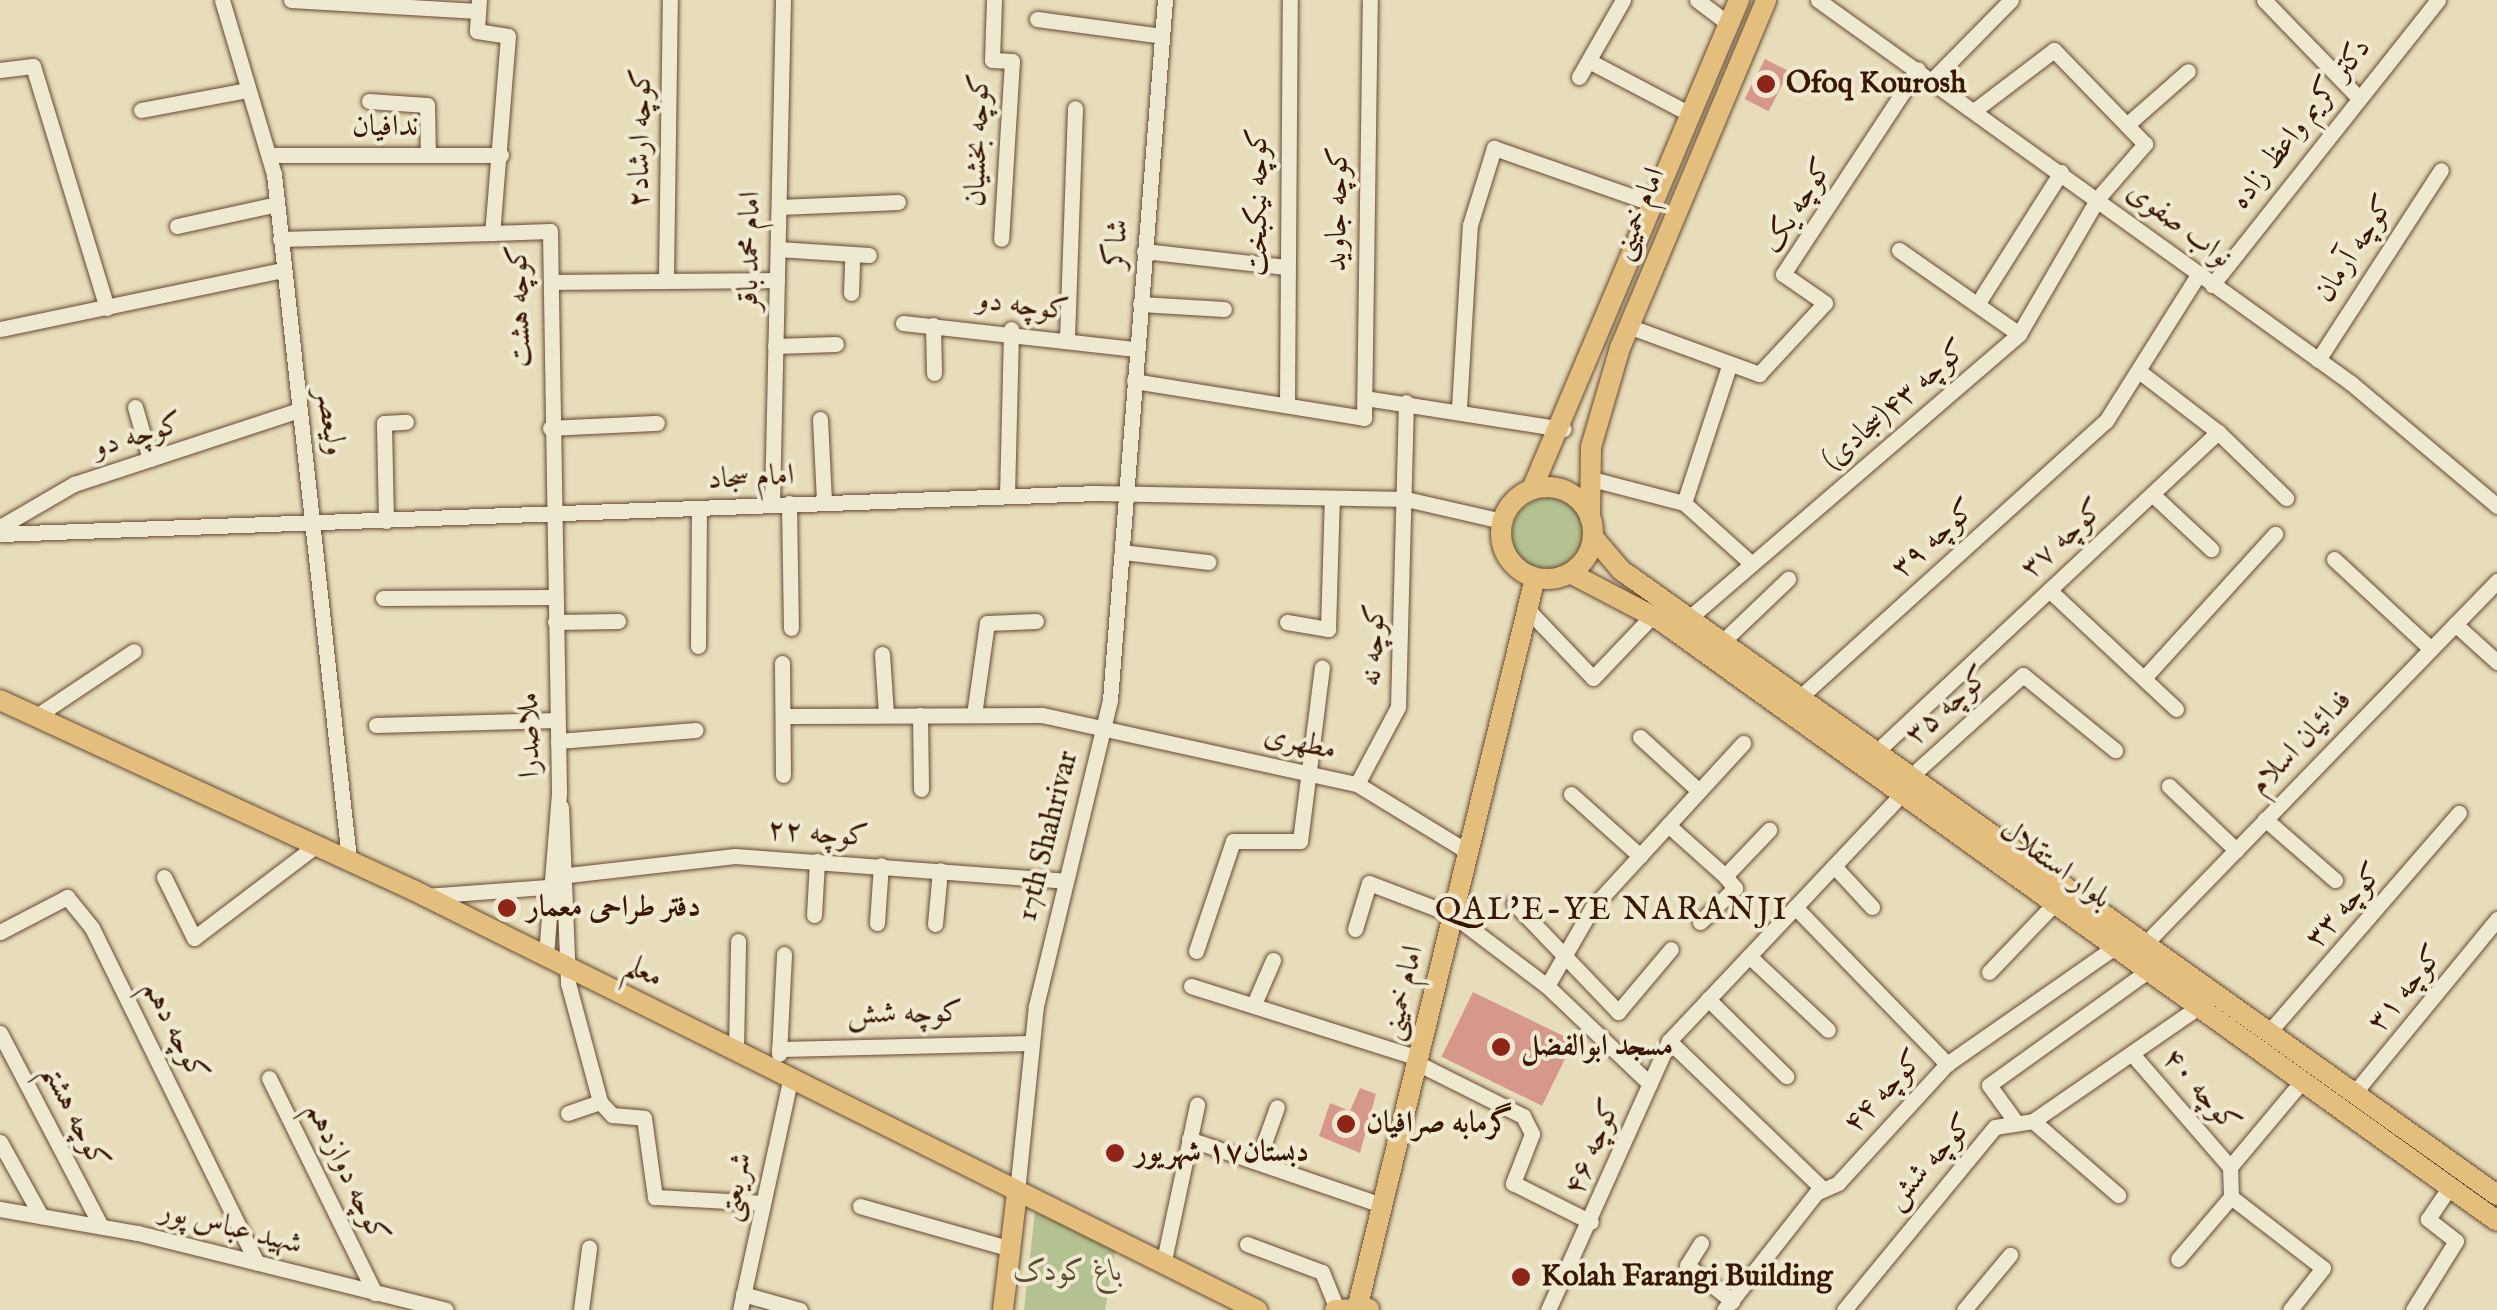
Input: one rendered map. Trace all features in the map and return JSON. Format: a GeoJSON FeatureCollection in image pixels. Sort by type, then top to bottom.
{"type":"FeatureCollection","features":[{"type":"Feature","properties":{"kind":"main road","name":"امام خمینی"},"geometry":{"type":"LineString","coordinates":[[1532,489],[1564,430],[1648,202],[1739,0]]}},
{"type":"Feature","properties":{"kind":"main road","name":"امام خمینی"},"geometry":{"type":"LineString","coordinates":[[1592,527],[1588,478],[1628,326],[1766,0]]}},
{"type":"Feature","properties":{"kind":"main road"},"geometry":{"type":"LineString","coordinates":[[1560,488],[1592,527],[1570,573],[1535,578],[1510,562],[1502,521],[1532,489],[1560,488]]}},
{"type":"Feature","properties":{"kind":"main road","name":"بلوار استقلال"},"geometry":{"type":"LineString","coordinates":[[1592,527],[1688,619],[1875,753],[1906,785],[2056,902],[2270,1032],[2494,1189]]}},
{"type":"Feature","properties":{"kind":"main road","name":"بلوار استقلال"},"geometry":{"type":"LineString","coordinates":[[1570,573],[1653,615],[1906,785],[2136,954],[2200,1006],[2497,1220]]}},
{"type":"Feature","properties":{"kind":"main road","name":"امام خمینی"},"geometry":{"type":"LineString","coordinates":[[1350,1308],[1382,1205],[1535,578]]}},
{"type":"Feature","properties":{"kind":"main road","name":"معلم"},"geometry":{"type":"LineString","coordinates":[[0,700],[318,844],[736,1050],[782,1065],[1018,1192],[1257,1310]]}},
{"type":"Feature","properties":{"kind":"main road"},"geometry":{"type":"LineString","coordinates":[[1004,1310],[1018,1192]]}},
{"type":"Feature","properties":{"kind":"street","name":"ولیعصر"},"geometry":{"type":"LineString","coordinates":[[222,0],[243,91],[269,155],[299,410],[318,523],[349,859]]}},
{"type":"Feature","properties":{"kind":"street"},"geometry":{"type":"LineString","coordinates":[[292,0],[479,6]]}},
{"type":"Feature","properties":{"kind":"street","name":"کوچه ارشاد۲"},"geometry":{"type":"LineString","coordinates":[[666,276],[670,0]]}},
{"type":"Feature","properties":{"kind":"street","name":"امام محمد باقر"},"geometry":{"type":"LineString","coordinates":[[783,0],[775,346],[780,504],[791,628]]}},
{"type":"Feature","properties":{"kind":"street","name":"کوچه بخشیان"},"geometry":{"type":"LineString","coordinates":[[994,0],[992,60],[1012,62],[1001,239]]}},
{"type":"Feature","properties":{"kind":"street","name":"شاکر"},"geometry":{"type":"LineString","coordinates":[[1126,493],[1165,0]]}},
{"type":"Feature","properties":{"kind":"street","name":"کوچه نیکبخت"},"geometry":{"type":"LineString","coordinates":[[1287,403],[1290,0]]}},
{"type":"Feature","properties":{"kind":"street","name":"کوچه جاوید"},"geometry":{"type":"LineString","coordinates":[[1287,403],[1364,418],[1370,0]]}},
{"type":"Feature","properties":{"kind":"street"},"geometry":{"type":"LineString","coordinates":[[1579,77],[1623,0]]}},
{"type":"Feature","properties":{"kind":"street"},"geometry":{"type":"LineString","coordinates":[[1697,0],[1728,23]]}},
{"type":"Feature","properties":{"kind":"street","name":"نواب صفوی"},"geometry":{"type":"LineString","coordinates":[[1818,0],[1933,79],[2318,360],[2497,506]]}},
{"type":"Feature","properties":{"kind":"street"},"geometry":{"type":"LineString","coordinates":[[1933,79],[2010,0]]}},
{"type":"Feature","properties":{"kind":"street","name":"دکتر کریم واعظ زاده"},"geometry":{"type":"LineString","coordinates":[[2140,372],[2205,280],[2438,0]]}},
{"type":"Feature","properties":{"kind":"street"},"geometry":{"type":"LineString","coordinates":[[2276,4],[2356,96]]}},
{"type":"Feature","properties":{"kind":"street","name":"کوچه هشت"},"geometry":{"type":"LineString","coordinates":[[479,6],[477,31],[508,36],[492,234],[550,231],[553,511]]}},
{"type":"Feature","properties":{"kind":"street"},"geometry":{"type":"LineString","coordinates":[[1037,18],[1162,36]]}},
{"type":"Feature","properties":{"kind":"street"},"geometry":{"type":"LineString","coordinates":[[1976,110],[2054,50],[2130,122],[2188,72]]}},
{"type":"Feature","properties":{"kind":"street"},"geometry":{"type":"LineString","coordinates":[[1589,61],[1686,112]]}},
{"type":"Feature","properties":{"kind":"street"},"geometry":{"type":"LineString","coordinates":[[0,70],[32,66],[106,308]]}},
{"type":"Feature","properties":{"kind":"street","name":"کوچه یک"},"geometry":{"type":"LineString","coordinates":[[1730,363],[1759,374],[1825,303],[1782,274],[1918,69]]}},
{"type":"Feature","properties":{"kind":"street"},"geometry":{"type":"LineString","coordinates":[[141,110],[243,91]]}},
{"type":"Feature","properties":{"kind":"street"},"geometry":{"type":"LineString","coordinates":[[369,101],[427,105],[428,155]]}},
{"type":"Feature","properties":{"kind":"street"},"geometry":{"type":"LineString","coordinates":[[1067,338],[1076,108]]}},
{"type":"Feature","properties":{"kind":"street","name":"کوچه ۴۳(سجادی)"},"geometry":{"type":"LineString","coordinates":[[1688,619],[2020,334],[2098,198],[2142,153],[2130,122]]}},
{"type":"Feature","properties":{"kind":"street"},"geometry":{"type":"LineString","coordinates":[[1459,408],[1470,225],[1494,148],[1648,202]]}},
{"type":"Feature","properties":{"kind":"street","name":"ندافیان"},"geometry":{"type":"LineString","coordinates":[[269,155],[501,155]]}},
{"type":"Feature","properties":{"kind":"street","name":"کوچه آرمان"},"geometry":{"type":"LineString","coordinates":[[2318,360],[2440,170]]}},
{"type":"Feature","properties":{"kind":"street"},"geometry":{"type":"LineString","coordinates":[[1978,302],[2061,172]]}},
{"type":"Feature","properties":{"kind":"street"},"geometry":{"type":"LineString","coordinates":[[779,206],[898,202]]}},
{"type":"Feature","properties":{"kind":"street"},"geometry":{"type":"LineString","coordinates":[[177,226],[276,204]]}},
{"type":"Feature","properties":{"kind":"street"},"geometry":{"type":"LineString","coordinates":[[280,238],[492,234]]}},
{"type":"Feature","properties":{"kind":"street"},"geometry":{"type":"LineString","coordinates":[[778,249],[861,255],[851,293]]}},
{"type":"Feature","properties":{"kind":"street"},"geometry":{"type":"LineString","coordinates":[[1898,250],[2020,334]]}},
{"type":"Feature","properties":{"kind":"street"},"geometry":{"type":"LineString","coordinates":[[1144,252],[1286,267]]}},
{"type":"Feature","properties":{"kind":"street"},"geometry":{"type":"LineString","coordinates":[[0,328],[282,270]]}},
{"type":"Feature","properties":{"kind":"street"},"geometry":{"type":"LineString","coordinates":[[551,282],[666,276],[776,280]]}},
{"type":"Feature","properties":{"kind":"street"},"geometry":{"type":"LineString","coordinates":[[1140,304],[1224,309]]}},
{"type":"Feature","properties":{"kind":"street","name":"کوچه دو"},"geometry":{"type":"LineString","coordinates":[[904,323],[1010,328],[1136,349]]}},
{"type":"Feature","properties":{"kind":"street"},"geometry":{"type":"LineString","coordinates":[[933,325],[934,373]]}},
{"type":"Feature","properties":{"kind":"street"},"geometry":{"type":"LineString","coordinates":[[1628,326],[1730,363],[1684,503]]}},
{"type":"Feature","properties":{"kind":"street"},"geometry":{"type":"LineString","coordinates":[[1007,496],[1010,328]]}},
{"type":"Feature","properties":{"kind":"street"},"geometry":{"type":"LineString","coordinates":[[775,346],[836,344]]}},
{"type":"Feature","properties":{"kind":"street"},"geometry":{"type":"LineString","coordinates":[[2140,372],[2218,432],[2286,498]]}},
{"type":"Feature","properties":{"kind":"street","name":"کوچه ۳۹"},"geometry":{"type":"LineString","coordinates":[[1799,698],[2106,421],[2140,372]]}},
{"type":"Feature","properties":{"kind":"street"},"geometry":{"type":"LineString","coordinates":[[1134,381],[1287,403]]}},
{"type":"Feature","properties":{"kind":"street"},"geometry":{"type":"LineString","coordinates":[[1365,398],[1459,408],[1564,430]]}},
{"type":"Feature","properties":{"kind":"street","name":"کوچه نه"},"geometry":{"type":"LineString","coordinates":[[1358,784],[1398,708],[1406,402]]}},
{"type":"Feature","properties":{"kind":"street"},"geometry":{"type":"LineString","coordinates":[[135,408],[150,460]]}},
{"type":"Feature","properties":{"kind":"street","name":"کوچه دو"},"geometry":{"type":"LineString","coordinates":[[0,531],[74,484],[299,410]]}},
{"type":"Feature","properties":{"kind":"street"},"geometry":{"type":"LineString","coordinates":[[820,419],[824,502]]}},
{"type":"Feature","properties":{"kind":"street"},"geometry":{"type":"LineString","coordinates":[[386,521],[384,422],[406,422]]}},
{"type":"Feature","properties":{"kind":"street"},"geometry":{"type":"LineString","coordinates":[[550,428],[657,423]]}},
{"type":"Feature","properties":{"kind":"street","name":"کوچه ۳۷"},"geometry":{"type":"LineString","coordinates":[[1875,753],[2218,432]]}},
{"type":"Feature","properties":{"kind":"street"},"geometry":{"type":"LineString","coordinates":[[1588,478],[1684,503],[1752,564]]}},
{"type":"Feature","properties":{"kind":"street","name":"امام سجاد"},"geometry":{"type":"LineString","coordinates":[[0,531],[386,521],[553,511],[1126,493],[1406,499],[1502,521]]}},
{"type":"Feature","properties":{"kind":"street","name":"17th Shahrivar"},"geometry":{"type":"LineString","coordinates":[[1018,1192],[1032,1043],[1065,881],[1103,728],[1126,493]]}},
{"type":"Feature","properties":{"kind":"street"},"geometry":{"type":"LineString","coordinates":[[2152,494],[2211,550]]}},
{"type":"Feature","properties":{"kind":"street"},"geometry":{"type":"LineString","coordinates":[[1286,622],[1328,630],[1332,498]]}},
{"type":"Feature","properties":{"kind":"street"},"geometry":{"type":"LineString","coordinates":[[698,646],[699,508]]}},
{"type":"Feature","properties":{"kind":"street","name":"ملاصدرا"},"geometry":{"type":"LineString","coordinates":[[546,956],[547,888],[559,793],[553,511]]}},
{"type":"Feature","properties":{"kind":"street"},"geometry":{"type":"LineString","coordinates":[[2144,678],[2275,534]]}},
{"type":"Feature","properties":{"kind":"street"},"geometry":{"type":"LineString","coordinates":[[1122,552],[1208,562]]}},
{"type":"Feature","properties":{"kind":"street"},"geometry":{"type":"LineString","coordinates":[[2334,558],[2431,649]]}},
{"type":"Feature","properties":{"kind":"street"},"geometry":{"type":"LineString","coordinates":[[1722,643],[1788,580]]}},
{"type":"Feature","properties":{"kind":"street","name":"فدائیان اسلام"},"geometry":{"type":"LineString","coordinates":[[2136,954],[2497,580]]}},
{"type":"Feature","properties":{"kind":"street"},"geometry":{"type":"LineString","coordinates":[[2049,590],[2176,708]]}},
{"type":"Feature","properties":{"kind":"street"},"geometry":{"type":"LineString","coordinates":[[383,598],[554,596]]}},
{"type":"Feature","properties":{"kind":"street"},"geometry":{"type":"LineString","coordinates":[[1527,609],[1593,678],[1653,615]]}},
{"type":"Feature","properties":{"kind":"street"},"geometry":{"type":"LineString","coordinates":[[555,622],[618,621]]}},
{"type":"Feature","properties":{"kind":"street"},"geometry":{"type":"LineString","coordinates":[[974,716],[987,623],[1036,621]]}},
{"type":"Feature","properties":{"kind":"street"},"geometry":{"type":"LineString","coordinates":[[2455,624],[2497,662]]}},
{"type":"Feature","properties":{"kind":"street"},"geometry":{"type":"LineString","coordinates":[[38,715],[134,651]]}},
{"type":"Feature","properties":{"kind":"street"},"geometry":{"type":"LineString","coordinates":[[882,654],[886,714]]}},
{"type":"Feature","properties":{"kind":"street"},"geometry":{"type":"LineString","coordinates":[[782,663],[783,775]]}},
{"type":"Feature","properties":{"kind":"street"},"geometry":{"type":"LineString","coordinates":[[1196,951],[1233,841],[1300,842],[1322,667]]}},
{"type":"Feature","properties":{"kind":"street","name":"کوچه ۳۵"},"geometry":{"type":"LineString","coordinates":[[1906,785],[2023,675],[2115,750]]}},
{"type":"Feature","properties":{"kind":"street"},"geometry":{"type":"LineString","coordinates":[[920,715],[921,790]]}},
{"type":"Feature","properties":{"kind":"street","name":"مطهری"},"geometry":{"type":"LineString","coordinates":[[784,716],[974,716],[1103,728],[1358,784],[1468,852]]}},
{"type":"Feature","properties":{"kind":"street"},"geometry":{"type":"LineString","coordinates":[[376,724],[557,720]]}},
{"type":"Feature","properties":{"kind":"street"},"geometry":{"type":"LineString","coordinates":[[558,742],[696,730]]}},
{"type":"Feature","properties":{"kind":"street"},"geometry":{"type":"LineString","coordinates":[[1640,736],[1698,792]]}},
{"type":"Feature","properties":{"kind":"street"},"geometry":{"type":"LineString","coordinates":[[1547,986],[1570,954],[1592,908],[1743,743]]}},
{"type":"Feature","properties":{"kind":"street","name":"کوچه ۴۶"},"geometry":{"type":"LineString","coordinates":[[1548,1310],[1592,1222],[1669,1041],[1906,785]]}},
{"type":"Feature","properties":{"kind":"street"},"geometry":{"type":"LineString","coordinates":[[2169,786],[2236,850]]}},
{"type":"Feature","properties":{"kind":"street"},"geometry":{"type":"LineString","coordinates":[[559,793],[568,875],[569,968],[600,1102],[612,1115],[644,1118],[655,1197],[761,1203]]}},
{"type":"Feature","properties":{"kind":"street"},"geometry":{"type":"LineString","coordinates":[[1570,794],[1640,856]]}},
{"type":"Feature","properties":{"kind":"street","name":"کوچه ۳۳"},"geometry":{"type":"LineString","coordinates":[[2270,1032],[2459,813]]}},
{"type":"Feature","properties":{"kind":"street"},"geometry":{"type":"LineString","coordinates":[[2265,819],[2335,880]]}},
{"type":"Feature","properties":{"kind":"street"},"geometry":{"type":"LineString","coordinates":[[1668,826],[1736,888],[1700,922]]}},
{"type":"Feature","properties":{"kind":"street"},"geometry":{"type":"LineString","coordinates":[[1725,876],[1770,830]]}},
{"type":"Feature","properties":{"kind":"street"},"geometry":{"type":"LineString","coordinates":[[164,877],[194,938],[318,844]]}},
{"type":"Feature","properties":{"kind":"street","name":"کوچه ۲۲"},"geometry":{"type":"LineString","coordinates":[[568,875],[735,856],[1065,881]]}},
{"type":"Feature","properties":{"kind":"street"},"geometry":{"type":"LineString","coordinates":[[814,916],[816,861]]}},
{"type":"Feature","properties":{"kind":"street"},"geometry":{"type":"LineString","coordinates":[[877,922],[881,865]]}},
{"type":"Feature","properties":{"kind":"street"},"geometry":{"type":"LineString","coordinates":[[1834,866],[1872,907]]}},
{"type":"Feature","properties":{"kind":"street"},"geometry":{"type":"LineString","coordinates":[[935,924],[940,870]]}},
{"type":"Feature","properties":{"kind":"street"},"geometry":{"type":"LineString","coordinates":[[1355,929],[1369,883],[1453,915],[1547,986],[1650,1084]]}},
{"type":"Feature","properties":{"kind":"street"},"geometry":{"type":"LineString","coordinates":[[426,896],[547,888]]}},
{"type":"Feature","properties":{"kind":"street","name":"کوچه دهم"},"geometry":{"type":"LineString","coordinates":[[0,932],[67,897],[92,928],[257,1263]]}},
{"type":"Feature","properties":{"kind":"street"},"geometry":{"type":"LineString","coordinates":[[1989,972],[2056,902]]}},
{"type":"Feature","properties":{"kind":"street"},"geometry":{"type":"LineString","coordinates":[[1514,903],[1570,954],[1618,1012],[1671,949]]}},
{"type":"Feature","properties":{"kind":"street"},"geometry":{"type":"LineString","coordinates":[[1795,908],[1947,1064]]}},
{"type":"Feature","properties":{"kind":"street","name":"کوچه ۳۱"},"geometry":{"type":"LineString","coordinates":[[2355,1092],[2497,919]]}},
{"type":"Feature","properties":{"kind":"street"},"geometry":{"type":"LineString","coordinates":[[736,1050],[738,941]]}},
{"type":"Feature","properties":{"kind":"street","name":"شریعتی"},"geometry":{"type":"LineString","coordinates":[[742,1302],[782,1065],[784,954]]}},
{"type":"Feature","properties":{"kind":"street"},"geometry":{"type":"LineString","coordinates":[[2015,1121],[1990,1085],[2136,954]]}},
{"type":"Feature","properties":{"kind":"street","name":"کوچه ۴۴"},"geometry":{"type":"LineString","coordinates":[[1728,1305],[1823,1189],[1947,1064],[2136,954]]}},
{"type":"Feature","properties":{"kind":"street"},"geometry":{"type":"LineString","coordinates":[[1749,956],[1828,1030]]}},
{"type":"Feature","properties":{"kind":"street"},"geometry":{"type":"LineString","coordinates":[[1254,1004],[1273,960]]}},
{"type":"Feature","properties":{"kind":"street"},"geometry":{"type":"LineString","coordinates":[[1191,986],[1417,1060],[1530,1123],[1510,1173],[1522,1190],[1592,1222]]}},
{"type":"Feature","properties":{"kind":"street"},"geometry":{"type":"LineString","coordinates":[[1708,999],[1786,1076]]}},
{"type":"Feature","properties":{"kind":"street"},"geometry":{"type":"LineString","coordinates":[[2118,1196],[2033,1121],[2200,1006]]}},
{"type":"Feature","properties":{"kind":"street","name":"کوچه هشتم"},"geometry":{"type":"LineString","coordinates":[[0,1032],[101,1226]]}},
{"type":"Feature","properties":{"kind":"street"},"geometry":{"type":"LineString","coordinates":[[1669,1041],[1823,1189]]}},
{"type":"Feature","properties":{"kind":"street","name":"کوچه شش"},"geometry":{"type":"LineString","coordinates":[[782,1065],[1032,1043]]}},
{"type":"Feature","properties":{"kind":"street","name":"کوچه ۴۰"},"geometry":{"type":"LineString","coordinates":[[2134,1055],[2230,1167],[2303,1080]]}},
{"type":"Feature","properties":{"kind":"street","name":"کوچه دوازدهم"},"geometry":{"type":"LineString","coordinates":[[269,1078],[375,1293]]}},
{"type":"Feature","properties":{"kind":"street"},"geometry":{"type":"LineString","coordinates":[[568,1113],[600,1102]]}},
{"type":"Feature","properties":{"kind":"street"},"geometry":{"type":"LineString","coordinates":[[1163,1265],[1196,1105]]}},
{"type":"Feature","properties":{"kind":"street"},"geometry":{"type":"LineString","coordinates":[[1258,1160],[1277,1107]]}},
{"type":"Feature","properties":{"kind":"street","name":"کوچه شش"},"geometry":{"type":"LineString","coordinates":[[1844,1310],[1995,1127],[2033,1121]]}},
{"type":"Feature","properties":{"kind":"street"},"geometry":{"type":"LineString","coordinates":[[1189,1139],[1382,1205]]}},
{"type":"Feature","properties":{"kind":"street"},"geometry":{"type":"LineString","coordinates":[[0,1142],[41,1216]]}},
{"type":"Feature","properties":{"kind":"street"},"geometry":{"type":"LineString","coordinates":[[2178,1259],[2231,1197],[2230,1167]]}},
{"type":"Feature","properties":{"kind":"street"},"geometry":{"type":"LineString","coordinates":[[2413,1310],[2456,1241],[2428,1219],[2450,1186]]}},
{"type":"Feature","properties":{"kind":"street"},"geometry":{"type":"LineString","coordinates":[[2231,1197],[2323,1268],[2290,1310]]}},
{"type":"Feature","properties":{"kind":"street"},"geometry":{"type":"LineString","coordinates":[[860,1206],[1011,1249]]}},
{"type":"Feature","properties":{"kind":"street","name":"شهید عباس پور"},"geometry":{"type":"LineString","coordinates":[[0,1210],[101,1226],[446,1310]]}},
{"type":"Feature","properties":{"kind":"street"},"geometry":{"type":"LineString","coordinates":[[1702,1243],[1687,1264],[1728,1305]]}},
{"type":"Feature","properties":{"kind":"street"},"geometry":{"type":"LineString","coordinates":[[1248,1244],[1322,1272],[1350,1308]]}},
{"type":"Feature","properties":{"kind":"street"},"geometry":{"type":"LineString","coordinates":[[581,1310],[588,1248]]}},
{"type":"Feature","properties":{"kind":"street"},"geometry":{"type":"LineString","coordinates":[[1964,1310],[2010,1255]]}},
{"type":"Feature","properties":{"kind":"street"},"geometry":{"type":"LineString","coordinates":[[742,1302],[800,1310]]}},
{"type":"Feature","properties":{"kind":"green space"},"geometry":{"type":"Polygon","coordinates":[[[1548,498],[1574,508],[1584,534],[1574,560],[1548,570],[1522,560],[1512,534],[1522,508],[1548,498]]]}},
{"type":"Feature","properties":{"kind":"green space","name":"باغ کودک"},"geometry":{"type":"Polygon","coordinates":[[[1035,1212],[1116,1248],[1105,1310],[1024,1310],[1035,1212]]]}},
{"type":"Feature","properties":{"kind":"building","name":"Ofoq Kourosh"},"geometry":{"type":"Polygon","coordinates":[[[1765,59],[1789,71],[1769,111],[1745,99],[1765,59]]]}},
{"type":"Feature","properties":{"kind":"building","name":"مسجد ابوالفضل"},"geometry":{"type":"Polygon","coordinates":[[[1473,992],[1574,1041],[1542,1106],[1441,1057],[1473,992]]]}},
{"type":"Feature","properties":{"kind":"building","name":"گرمابه صرافیان"},"geometry":{"type":"Polygon","coordinates":[[[1360,1088],[1376,1094],[1360,1153],[1319,1136],[1330,1103],[1350,1111],[1360,1088]]]}},
{"type":"Feature","properties":{"kind":"place","name":"Ofoq Kourosh"},"geometry":{"type":"Point","coordinates":[1766,84]}},
{"type":"Feature","properties":{"kind":"place","name":"دفتر طراحی معمار"},"geometry":{"type":"Point","coordinates":[507,908]}},
{"type":"Feature","properties":{"kind":"place","name":"مسجد ابوالفضل"},"geometry":{"type":"Point","coordinates":[1501,1047]}},
{"type":"Feature","properties":{"kind":"place","name":"گرمابه صرافیان"},"geometry":{"type":"Point","coordinates":[1346,1124]}},
{"type":"Feature","properties":{"kind":"place","name":"دبستان۱۷ شهریور"},"geometry":{"type":"Point","coordinates":[1115,1153]}},
{"type":"Feature","properties":{"kind":"place","name":"Kolah Farangi Building"},"geometry":{"type":"Point","coordinates":[1521,1277]}},
{"type":"Feature","properties":{"kind":"district","name":"QAL'E-YE NARANJI"},"geometry":{"type":"Point","coordinates":[1612,911]}}]}
